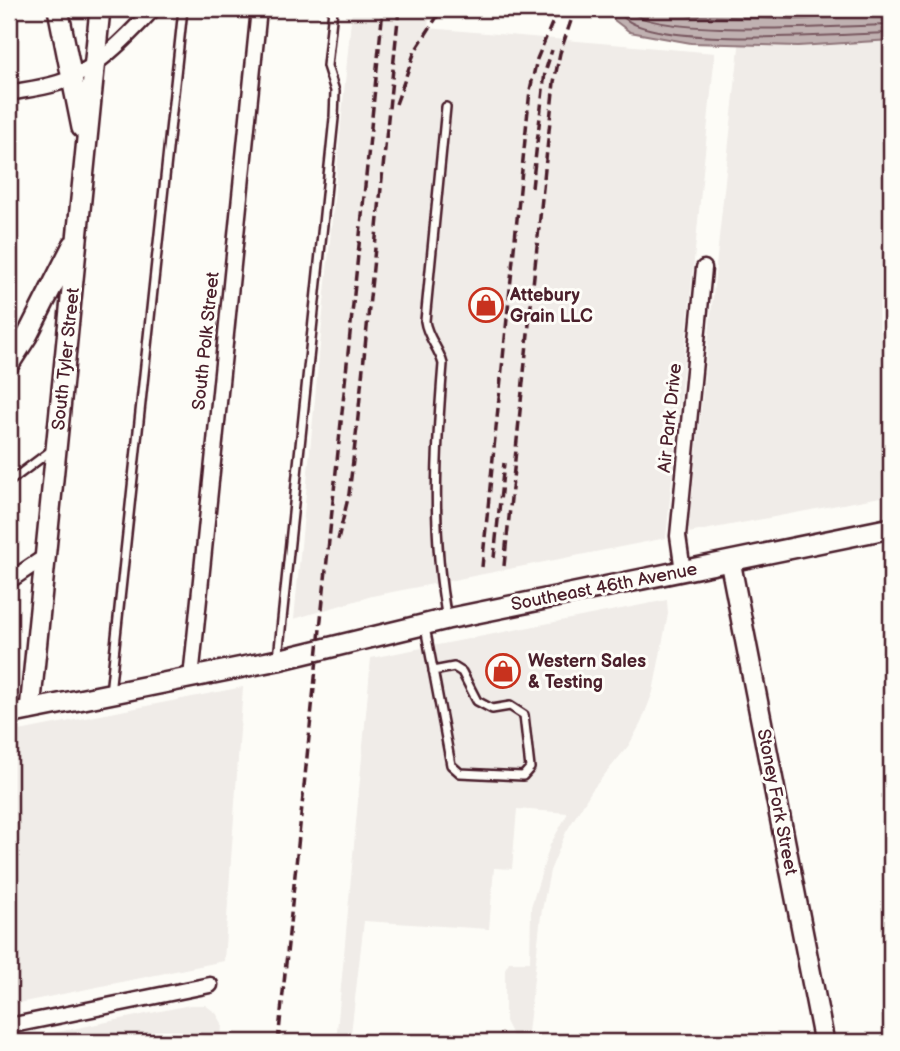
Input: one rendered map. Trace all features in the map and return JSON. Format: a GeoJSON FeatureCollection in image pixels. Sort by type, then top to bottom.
{"type":"FeatureCollection","features":[{"type":"Feature","properties":{"kind":"main road"},"geometry":{"type":"LineString","coordinates":[[58,9],[86,150]]}},
{"type":"Feature","properties":{"kind":"main road","name":"South Tyler Street"},"geometry":{"type":"LineString","coordinates":[[30,710],[100,9]]}},
{"type":"Feature","properties":{"kind":"main road"},"geometry":{"type":"LineString","coordinates":[[9,364],[27,336],[79,235]]}},
{"type":"Feature","properties":{"kind":"main road","name":"Southeast 46th Avenue"},"geometry":{"type":"LineString","coordinates":[[9,714],[278,660],[425,623],[891,528]]}},
{"type":"Feature","properties":{"kind":"main road","name":"Stoney Fork Street"},"geometry":{"type":"LineString","coordinates":[[730,561],[824,1042]]}},
{"type":"Feature","properties":{"kind":"street"},"geometry":{"type":"LineString","coordinates":[[9,93],[60,83],[94,64],[153,9]]}},
{"type":"Feature","properties":{"kind":"street","name":"South Polk Street"},"geometry":{"type":"LineString","coordinates":[[191,678],[259,9]]}},
{"type":"Feature","properties":{"kind":"street","name":"Air Park Drive"},"geometry":{"type":"LineString","coordinates":[[683,571],[678,536],[704,268]]}},
{"type":"Feature","properties":{"kind":"street"},"geometry":{"type":"LineString","coordinates":[[9,581],[46,556]]}},
{"type":"Feature","properties":{"kind":"street"},"geometry":{"type":"LineString","coordinates":[[9,1026],[210,985]]}},
{"type":"Feature","properties":{"kind":"lane"},"geometry":{"type":"LineString","coordinates":[[109,694],[183,9]]}},
{"type":"Feature","properties":{"kind":"lane"},"geometry":{"type":"LineString","coordinates":[[278,660],[334,118],[335,91],[327,66],[333,9]]}},
{"type":"Feature","properties":{"kind":"lane"},"geometry":{"type":"LineString","coordinates":[[446,107],[425,321],[426,330],[441,355],[443,364],[435,466],[439,578],[447,619]]}},
{"type":"Feature","properties":{"kind":"lane"},"geometry":{"type":"LineString","coordinates":[[9,482],[57,445]]}},
{"type":"Feature","properties":{"kind":"lane"},"geometry":{"type":"LineString","coordinates":[[425,623],[433,671],[451,765],[460,773],[523,776],[530,768],[524,715],[510,706],[492,709],[477,701],[463,672],[454,667],[433,671]]}},
{"type":"Feature","properties":{"kind":"shaded area"},"geometry":{"type":"Polygon","coordinates":[[[352,9],[430,9],[428,28],[715,53],[666,538],[372,596],[294,619],[352,9]]]}},
{"type":"Feature","properties":{"kind":"shaded area"},"geometry":{"type":"Polygon","coordinates":[[[743,9],[891,9],[891,495],[688,533],[743,9]]]}},
{"type":"Feature","properties":{"kind":"shaded area"},"geometry":{"type":"Polygon","coordinates":[[[667,600],[668,614],[653,692],[641,723],[629,745],[592,790],[566,832],[550,871],[541,915],[527,1042],[513,1042],[505,1021],[505,969],[509,962],[530,962],[531,907],[550,845],[568,813],[517,809],[512,869],[494,868],[489,929],[364,921],[350,1042],[336,1042],[371,658],[667,600]]]}},
{"type":"Feature","properties":{"kind":"shaded area"},"geometry":{"type":"Polygon","coordinates":[[[243,687],[224,961],[9,1005],[9,733],[243,687]]]}},
{"type":"Feature","properties":{"kind":"shaded area"},"geometry":{"type":"Polygon","coordinates":[[[190,1005],[205,1005],[216,1013],[222,1023],[221,1042],[9,1042],[190,1005]]]}},
{"type":"Feature","properties":{"kind":"water"},"geometry":{"type":"Polygon","coordinates":[[[612,9],[891,9],[891,40],[798,46],[691,43],[630,32],[614,20],[612,9]]]}},
{"type":"Feature","properties":{"kind":"railway"},"geometry":{"type":"LineString","coordinates":[[278,1042],[383,9]]}},
{"type":"Feature","properties":{"kind":"railway"},"geometry":{"type":"LineString","coordinates":[[338,540],[349,494],[357,427],[399,9]]}},
{"type":"Feature","properties":{"kind":"railway"},"geometry":{"type":"LineString","coordinates":[[396,104],[415,51],[442,9]]}},
{"type":"Feature","properties":{"kind":"railway"},"geometry":{"type":"LineString","coordinates":[[482,567],[530,90],[537,59],[558,9]]}},
{"type":"Feature","properties":{"kind":"railway"},"geometry":{"type":"LineString","coordinates":[[504,566],[554,82],[560,53],[575,9]]}},
{"type":"Feature","properties":{"kind":"railway"},"geometry":{"type":"LineString","coordinates":[[532,188],[545,72],[552,50]]}},
{"type":"Feature","properties":{"kind":"railway"},"geometry":{"type":"LineString","coordinates":[[494,558],[504,463]]}},
{"type":"Feature","properties":{"kind":"place","name":"Attebury Grain LLC"},"geometry":{"type":"Point","coordinates":[486,305]}},
{"type":"Feature","properties":{"kind":"place","name":"Western Sales & Testing"},"geometry":{"type":"Point","coordinates":[503,671]}}]}
